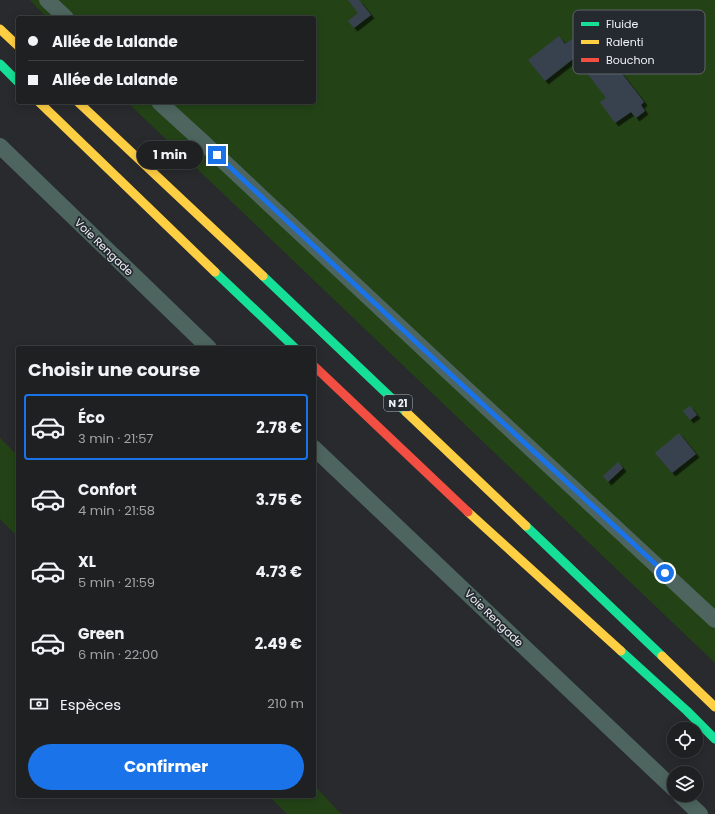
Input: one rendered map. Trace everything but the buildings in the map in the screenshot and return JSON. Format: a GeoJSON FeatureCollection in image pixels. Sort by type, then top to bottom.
{"type":"FeatureCollection","features":[{"type":"Feature","properties":{"kind":"highway"},"geometry":{"type":"LineString","coordinates":[[0,29],[16,44]]}},
{"type":"Feature","properties":{"kind":"highway"},"geometry":{"type":"LineString","coordinates":[[0,64],[16,80]]}},
{"type":"Feature","properties":{"kind":"highway"},"geometry":{"type":"LineString","coordinates":[[41,104],[293,346]]}},
{"type":"Feature","properties":{"kind":"highway","name":"N 21"},"geometry":{"type":"LineString","coordinates":[[80,104],[373,380],[715,707]]}},
{"type":"Feature","properties":{"kind":"highway","name":"N 21"},"geometry":{"type":"LineString","coordinates":[[316,368],[490,532],[687,711],[715,739]]}},
{"type":"Feature","properties":{"kind":"street"},"geometry":{"type":"LineString","coordinates":[[47,0],[64,16]]}},
{"type":"Feature","properties":{"kind":"street"},"geometry":{"type":"LineString","coordinates":[[161,104],[715,620]]}},
{"type":"Feature","properties":{"kind":"street","name":"Voie Rengade"},"geometry":{"type":"LineString","coordinates":[[0,146],[207,346]]}},
{"type":"Feature","properties":{"kind":"street","name":"Voie Rengade"},"geometry":{"type":"LineString","coordinates":[[316,450],[667,782]]}},
{"type":"Feature","properties":{"kind":"street"},"geometry":{"type":"LineString","coordinates":[[687,802],[700,814]]}},
{"type":"Feature","properties":{"kind":"green space"},"geometry":{"type":"Polygon","coordinates":[[[30,0],[715,0],[715,663],[129,104],[316,104],[316,16],[45,16],[30,0]]]}},
{"type":"Feature","properties":{"kind":"green space"},"geometry":{"type":"Polygon","coordinates":[[[0,438],[16,454],[16,535],[0,519],[0,438]]]}},
{"type":"Feature","properties":{"kind":"green space"},"geometry":{"type":"Polygon","coordinates":[[[316,787],[339,812],[344,814],[287,814],[271,798],[316,798],[316,787]]]}},
{"type":"Feature","properties":{"kind":"traffic: fast"},"geometry":{"type":"LineString","coordinates":[[0,64],[16,80]]}},
{"type":"Feature","properties":{"kind":"traffic: fast"},"geometry":{"type":"LineString","coordinates":[[215,272],[293,346]]}},
{"type":"Feature","properties":{"kind":"traffic: fast"},"geometry":{"type":"LineString","coordinates":[[263,276],[406,412]]}},
{"type":"Feature","properties":{"kind":"traffic: fast"},"geometry":{"type":"LineString","coordinates":[[526,526],[662,656]]}},
{"type":"Feature","properties":{"kind":"traffic: fast"},"geometry":{"type":"LineString","coordinates":[[621,651],[687,711],[715,739]]}},
{"type":"Feature","properties":{"kind":"traffic: slow"},"geometry":{"type":"LineString","coordinates":[[0,29],[16,44]]}},
{"type":"Feature","properties":{"kind":"traffic: slow"},"geometry":{"type":"LineString","coordinates":[[41,104],[215,272]]}},
{"type":"Feature","properties":{"kind":"traffic: slow"},"geometry":{"type":"LineString","coordinates":[[80,104],[263,276]]}},
{"type":"Feature","properties":{"kind":"traffic: slow"},"geometry":{"type":"LineString","coordinates":[[406,412],[526,526]]}},
{"type":"Feature","properties":{"kind":"traffic: slow"},"geometry":{"type":"LineString","coordinates":[[468,512],[621,651]]}},
{"type":"Feature","properties":{"kind":"traffic: slow"},"geometry":{"type":"LineString","coordinates":[[662,656],[715,707]]}},
{"type":"Feature","properties":{"kind":"traffic: jam"},"geometry":{"type":"LineString","coordinates":[[316,368],[468,512]]}},
{"type":"Feature","properties":{"kind":"route"},"geometry":{"type":"LineString","coordinates":[[217,155],[665,573]]}}]}
